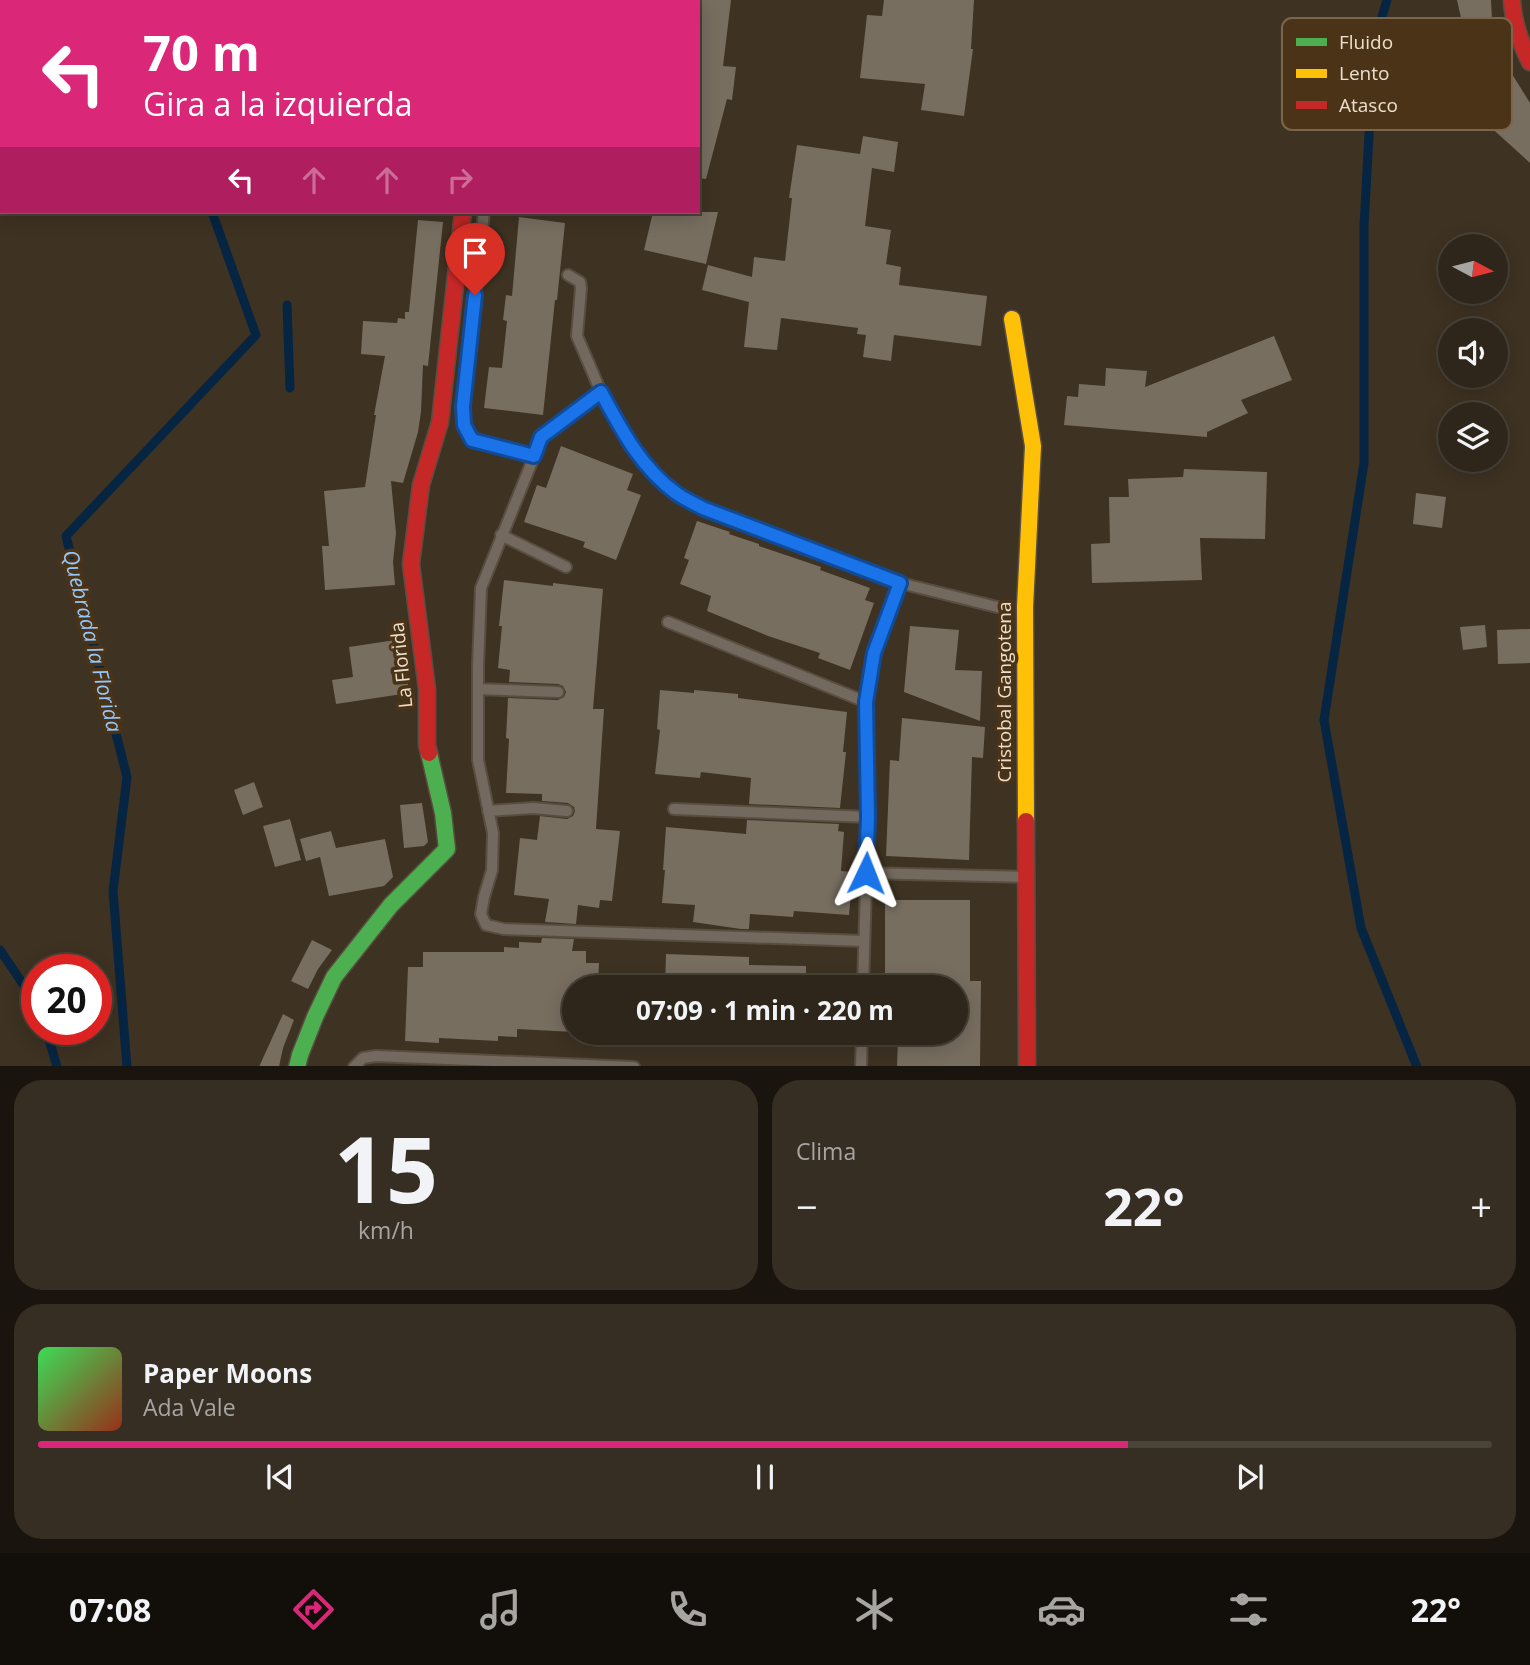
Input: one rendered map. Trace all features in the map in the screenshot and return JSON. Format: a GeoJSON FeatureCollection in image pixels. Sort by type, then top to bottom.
{"type":"FeatureCollection","features":[{"type":"Feature","properties":{"kind":"street"},"geometry":{"type":"LineString","coordinates":[[1512,0],[1512,14],[1530,62]]}},
{"type":"Feature","properties":{"kind":"street","name":"La Florida"},"geometry":{"type":"LineString","coordinates":[[297,1066],[315,1017],[334,977],[391,905],[447,849],[443,813],[427,745],[427,689],[411,564],[421,485],[440,422],[463,214]]}},
{"type":"Feature","properties":{"kind":"street","name":"Cristobal Gangotena"},"geometry":{"type":"LineString","coordinates":[[1012,318],[1033,446],[1025,607],[1027,1066]]}},
{"type":"Feature","properties":{"kind":"lane"},"geometry":{"type":"LineString","coordinates":[[484,214],[463,406],[464,425],[472,440],[534,456]]}},
{"type":"Feature","properties":{"kind":"lane"},"geometry":{"type":"LineString","coordinates":[[568,275],[580,282],[582,288],[576,336],[601,392],[651,472],[676,493],[705,509],[900,583],[997,607]]}},
{"type":"Feature","properties":{"kind":"lane"},"geometry":{"type":"LineString","coordinates":[[601,392],[541,437],[481,588],[478,760],[493,833],[492,870],[481,914],[486,925],[504,929],[864,941]]}},
{"type":"Feature","properties":{"kind":"lane"},"geometry":{"type":"LineString","coordinates":[[501,535],[566,567]]}},
{"type":"Feature","properties":{"kind":"lane"},"geometry":{"type":"LineString","coordinates":[[863,975],[868,817],[866,702],[874,653],[900,583]]}},
{"type":"Feature","properties":{"kind":"lane"},"geometry":{"type":"LineString","coordinates":[[668,622],[866,702]]}},
{"type":"Feature","properties":{"kind":"lane"},"geometry":{"type":"LineString","coordinates":[[478,688],[558,692]]}},
{"type":"Feature","properties":{"kind":"lane"},"geometry":{"type":"LineString","coordinates":[[488,811],[533,808],[567,811]]}},
{"type":"Feature","properties":{"kind":"lane"},"geometry":{"type":"LineString","coordinates":[[674,809],[868,817]]}},
{"type":"Feature","properties":{"kind":"lane"},"geometry":{"type":"LineString","coordinates":[[866,873],[1026,877]]}},
{"type":"Feature","properties":{"kind":"lane"},"geometry":{"type":"LineString","coordinates":[[861,1066],[862,1045]]}},
{"type":"Feature","properties":{"kind":"lane"},"geometry":{"type":"LineString","coordinates":[[354,1066],[363,1058],[376,1056],[634,1066]]}},
{"type":"Feature","properties":{"kind":"building"},"geometry":{"type":"Polygon","coordinates":[[[700,0],[731,0],[723,66],[736,67],[732,100],[727,99],[706,179],[700,178],[700,0]]]}},
{"type":"Feature","properties":{"kind":"building"},"geometry":{"type":"Polygon","coordinates":[[[884,0],[974,0],[973,49],[964,116],[921,110],[925,84],[860,78],[867,15],[882,16],[884,0]]]}},
{"type":"Feature","properties":{"kind":"building"},"geometry":{"type":"Polygon","coordinates":[[[1457,0],[1491,0],[1492,18],[1461,18],[1457,0]]]}},
{"type":"Feature","properties":{"kind":"building"},"geometry":{"type":"Polygon","coordinates":[[[1512,74],[1530,103],[1530,163],[1494,130],[1512,130],[1512,74]]]}},
{"type":"Feature","properties":{"kind":"building"},"geometry":{"type":"Polygon","coordinates":[[[863,136],[898,142],[894,172],[872,168],[865,226],[891,230],[886,264],[901,267],[899,285],[987,296],[981,346],[894,335],[891,361],[863,357],[866,335],[857,334],[858,328],[781,318],[777,350],[744,347],[749,302],[702,290],[708,265],[752,277],[754,257],[785,261],[792,198],[789,198],[797,145],[860,154],[863,136]]]}},
{"type":"Feature","properties":{"kind":"building"},"geometry":{"type":"Polygon","coordinates":[[[718,212],[706,264],[644,250],[653,214],[718,212]]]}},
{"type":"Feature","properties":{"kind":"building"},"geometry":{"type":"Polygon","coordinates":[[[519,217],[565,223],[543,415],[484,408],[489,367],[502,368],[507,321],[503,320],[506,295],[512,296],[519,217]]]}},
{"type":"Feature","properties":{"kind":"building"},"geometry":{"type":"Polygon","coordinates":[[[418,220],[443,222],[428,366],[423,365],[418,432],[403,483],[391,481],[396,533],[393,562],[395,585],[325,590],[322,546],[329,546],[324,491],[365,487],[385,356],[361,354],[363,321],[397,323],[398,318],[405,319],[405,312],[409,312],[418,220]]]}},
{"type":"Feature","properties":{"kind":"building"},"geometry":{"type":"Polygon","coordinates":[[[1274,336],[1292,380],[1241,400],[1248,413],[1207,432],[1207,437],[1064,425],[1067,396],[1078,397],[1079,384],[1105,386],[1106,368],[1147,371],[1145,387],[1274,336]]]}},
{"type":"Feature","properties":{"kind":"building"},"geometry":{"type":"Polygon","coordinates":[[[561,446],[633,474],[627,490],[641,495],[616,560],[583,547],[585,542],[524,522],[537,485],[546,488],[561,446]]]}},
{"type":"Feature","properties":{"kind":"building"},"geometry":{"type":"Polygon","coordinates":[[[1184,469],[1267,472],[1265,539],[1200,538],[1202,580],[1092,583],[1091,544],[1110,543],[1109,497],[1129,497],[1128,479],[1183,477],[1184,469]]]}},
{"type":"Feature","properties":{"kind":"building"},"geometry":{"type":"Polygon","coordinates":[[[1416,493],[1446,497],[1442,528],[1413,524],[1416,493]]]}},
{"type":"Feature","properties":{"kind":"building"},"geometry":{"type":"Polygon","coordinates":[[[697,521],[870,588],[865,600],[874,603],[850,670],[818,658],[820,653],[768,636],[707,611],[711,596],[680,584],[689,560],[684,558],[697,521]]]}},
{"type":"Feature","properties":{"kind":"building"},"geometry":{"type":"Polygon","coordinates":[[[504,580],[603,589],[593,709],[604,709],[596,829],[620,831],[612,901],[600,900],[599,908],[578,905],[576,924],[545,922],[549,899],[514,895],[520,838],[537,840],[540,816],[567,819],[573,816],[575,811],[568,803],[542,801],[542,794],[506,793],[508,698],[558,700],[564,697],[566,692],[563,686],[558,684],[509,682],[510,670],[498,668],[504,580]]]}},
{"type":"Feature","properties":{"kind":"building"},"geometry":{"type":"Polygon","coordinates":[[[1485,625],[1487,647],[1463,650],[1460,627],[1485,625]]]}},
{"type":"Feature","properties":{"kind":"building"},"geometry":{"type":"Polygon","coordinates":[[[910,626],[959,630],[955,670],[982,671],[980,721],[904,692],[910,626]]]}},
{"type":"Feature","properties":{"kind":"building"},"geometry":{"type":"Polygon","coordinates":[[[1530,629],[1530,663],[1498,664],[1497,630],[1530,629]]]}},
{"type":"Feature","properties":{"kind":"building"},"geometry":{"type":"Polygon","coordinates":[[[402,639],[409,693],[336,704],[332,680],[353,677],[349,647],[402,639]]]}},
{"type":"Feature","properties":{"kind":"building"},"geometry":{"type":"Polygon","coordinates":[[[660,690],[738,694],[738,698],[847,712],[840,808],[749,804],[751,778],[701,772],[700,778],[655,774],[660,730],[657,729],[660,690]]]}},
{"type":"Feature","properties":{"kind":"building"},"geometry":{"type":"Polygon","coordinates":[[[902,718],[985,727],[983,758],[972,757],[969,860],[886,856],[890,760],[899,761],[902,718]]]}},
{"type":"Feature","properties":{"kind":"building"},"geometry":{"type":"Polygon","coordinates":[[[254,782],[263,807],[243,815],[234,790],[254,782]]]}},
{"type":"Feature","properties":{"kind":"building"},"geometry":{"type":"Polygon","coordinates":[[[422,803],[428,842],[424,846],[404,848],[400,805],[422,803]]]}},
{"type":"Feature","properties":{"kind":"building"},"geometry":{"type":"Polygon","coordinates":[[[290,819],[301,860],[275,867],[263,826],[290,819]]]}},
{"type":"Feature","properties":{"kind":"building"},"geometry":{"type":"Polygon","coordinates":[[[747,820],[839,824],[838,831],[844,832],[841,871],[853,872],[849,915],[794,911],[793,917],[750,914],[749,929],[741,929],[693,922],[695,905],[662,903],[666,827],[746,834],[747,820]]]}},
{"type":"Feature","properties":{"kind":"building"},"geometry":{"type":"Polygon","coordinates":[[[331,831],[336,848],[385,839],[393,877],[384,886],[329,896],[320,857],[306,861],[300,839],[331,831]]]}},
{"type":"Feature","properties":{"kind":"building"},"geometry":{"type":"Polygon","coordinates":[[[885,900],[970,900],[970,981],[981,981],[980,1066],[897,1066],[898,1045],[968,1045],[968,975],[885,975],[885,900]]]}},
{"type":"Feature","properties":{"kind":"building"},"geometry":{"type":"Polygon","coordinates":[[[542,938],[574,939],[572,951],[586,951],[586,963],[599,963],[598,975],[562,975],[562,1031],[517,1029],[517,1037],[498,1036],[498,1041],[439,1038],[439,1043],[405,1041],[408,967],[423,967],[423,952],[504,952],[504,947],[519,948],[519,942],[541,943],[542,938]]]}},
{"type":"Feature","properties":{"kind":"building"},"geometry":{"type":"Polygon","coordinates":[[[312,940],[332,950],[308,989],[291,981],[312,940]]]}},
{"type":"Feature","properties":{"kind":"building"},"geometry":{"type":"Polygon","coordinates":[[[666,954],[749,957],[749,965],[806,966],[806,975],[665,975],[666,954]]]}},
{"type":"Feature","properties":{"kind":"building"},"geometry":{"type":"Polygon","coordinates":[[[283,1014],[294,1020],[279,1066],[259,1066],[283,1014]]]}},
{"type":"Feature","properties":{"kind":"waterway"},"geometry":{"type":"LineString","coordinates":[[1382,18],[1387,0]]}},
{"type":"Feature","properties":{"kind":"waterway"},"geometry":{"type":"LineString","coordinates":[[1369,130],[1364,226],[1364,463],[1324,720],[1361,928],[1417,1066]]}},
{"type":"Feature","properties":{"kind":"waterway","name":"Quebrada la Florida"},"geometry":{"type":"LineString","coordinates":[[127,1066],[113,891],[127,777],[66,536],[256,335],[213,214]]}},
{"type":"Feature","properties":{"kind":"waterway"},"geometry":{"type":"LineString","coordinates":[[287,305],[290,388]]}},
{"type":"Feature","properties":{"kind":"waterway"},"geometry":{"type":"LineString","coordinates":[[0,950],[21,981]]}},
{"type":"Feature","properties":{"kind":"waterway"},"geometry":{"type":"LineString","coordinates":[[51,1045],[57,1066]]}},
{"type":"Feature","properties":{"kind":"traffic: fast"},"geometry":{"type":"LineString","coordinates":[[297,1066],[315,1017],[334,977],[391,905],[447,849],[443,813],[429,753]]}},
{"type":"Feature","properties":{"kind":"traffic: slow"},"geometry":{"type":"LineString","coordinates":[[1012,319],[1033,446],[1025,607],[1026,821]]}},
{"type":"Feature","properties":{"kind":"traffic: jam"},"geometry":{"type":"LineString","coordinates":[[1512,0],[1518,32],[1530,62]]}},
{"type":"Feature","properties":{"kind":"traffic: jam"},"geometry":{"type":"LineString","coordinates":[[429,753],[427,689],[411,564],[421,485],[440,422],[463,214]]}},
{"type":"Feature","properties":{"kind":"traffic: jam"},"geometry":{"type":"LineString","coordinates":[[1026,821],[1027,1066]]}},
{"type":"Feature","properties":{"kind":"route"},"geometry":{"type":"LineString","coordinates":[[475,295],[463,406],[464,425],[472,440],[534,456],[541,437],[601,392],[651,472],[676,493],[705,509],[900,583],[874,653],[866,702],[866,873]]}}]}
